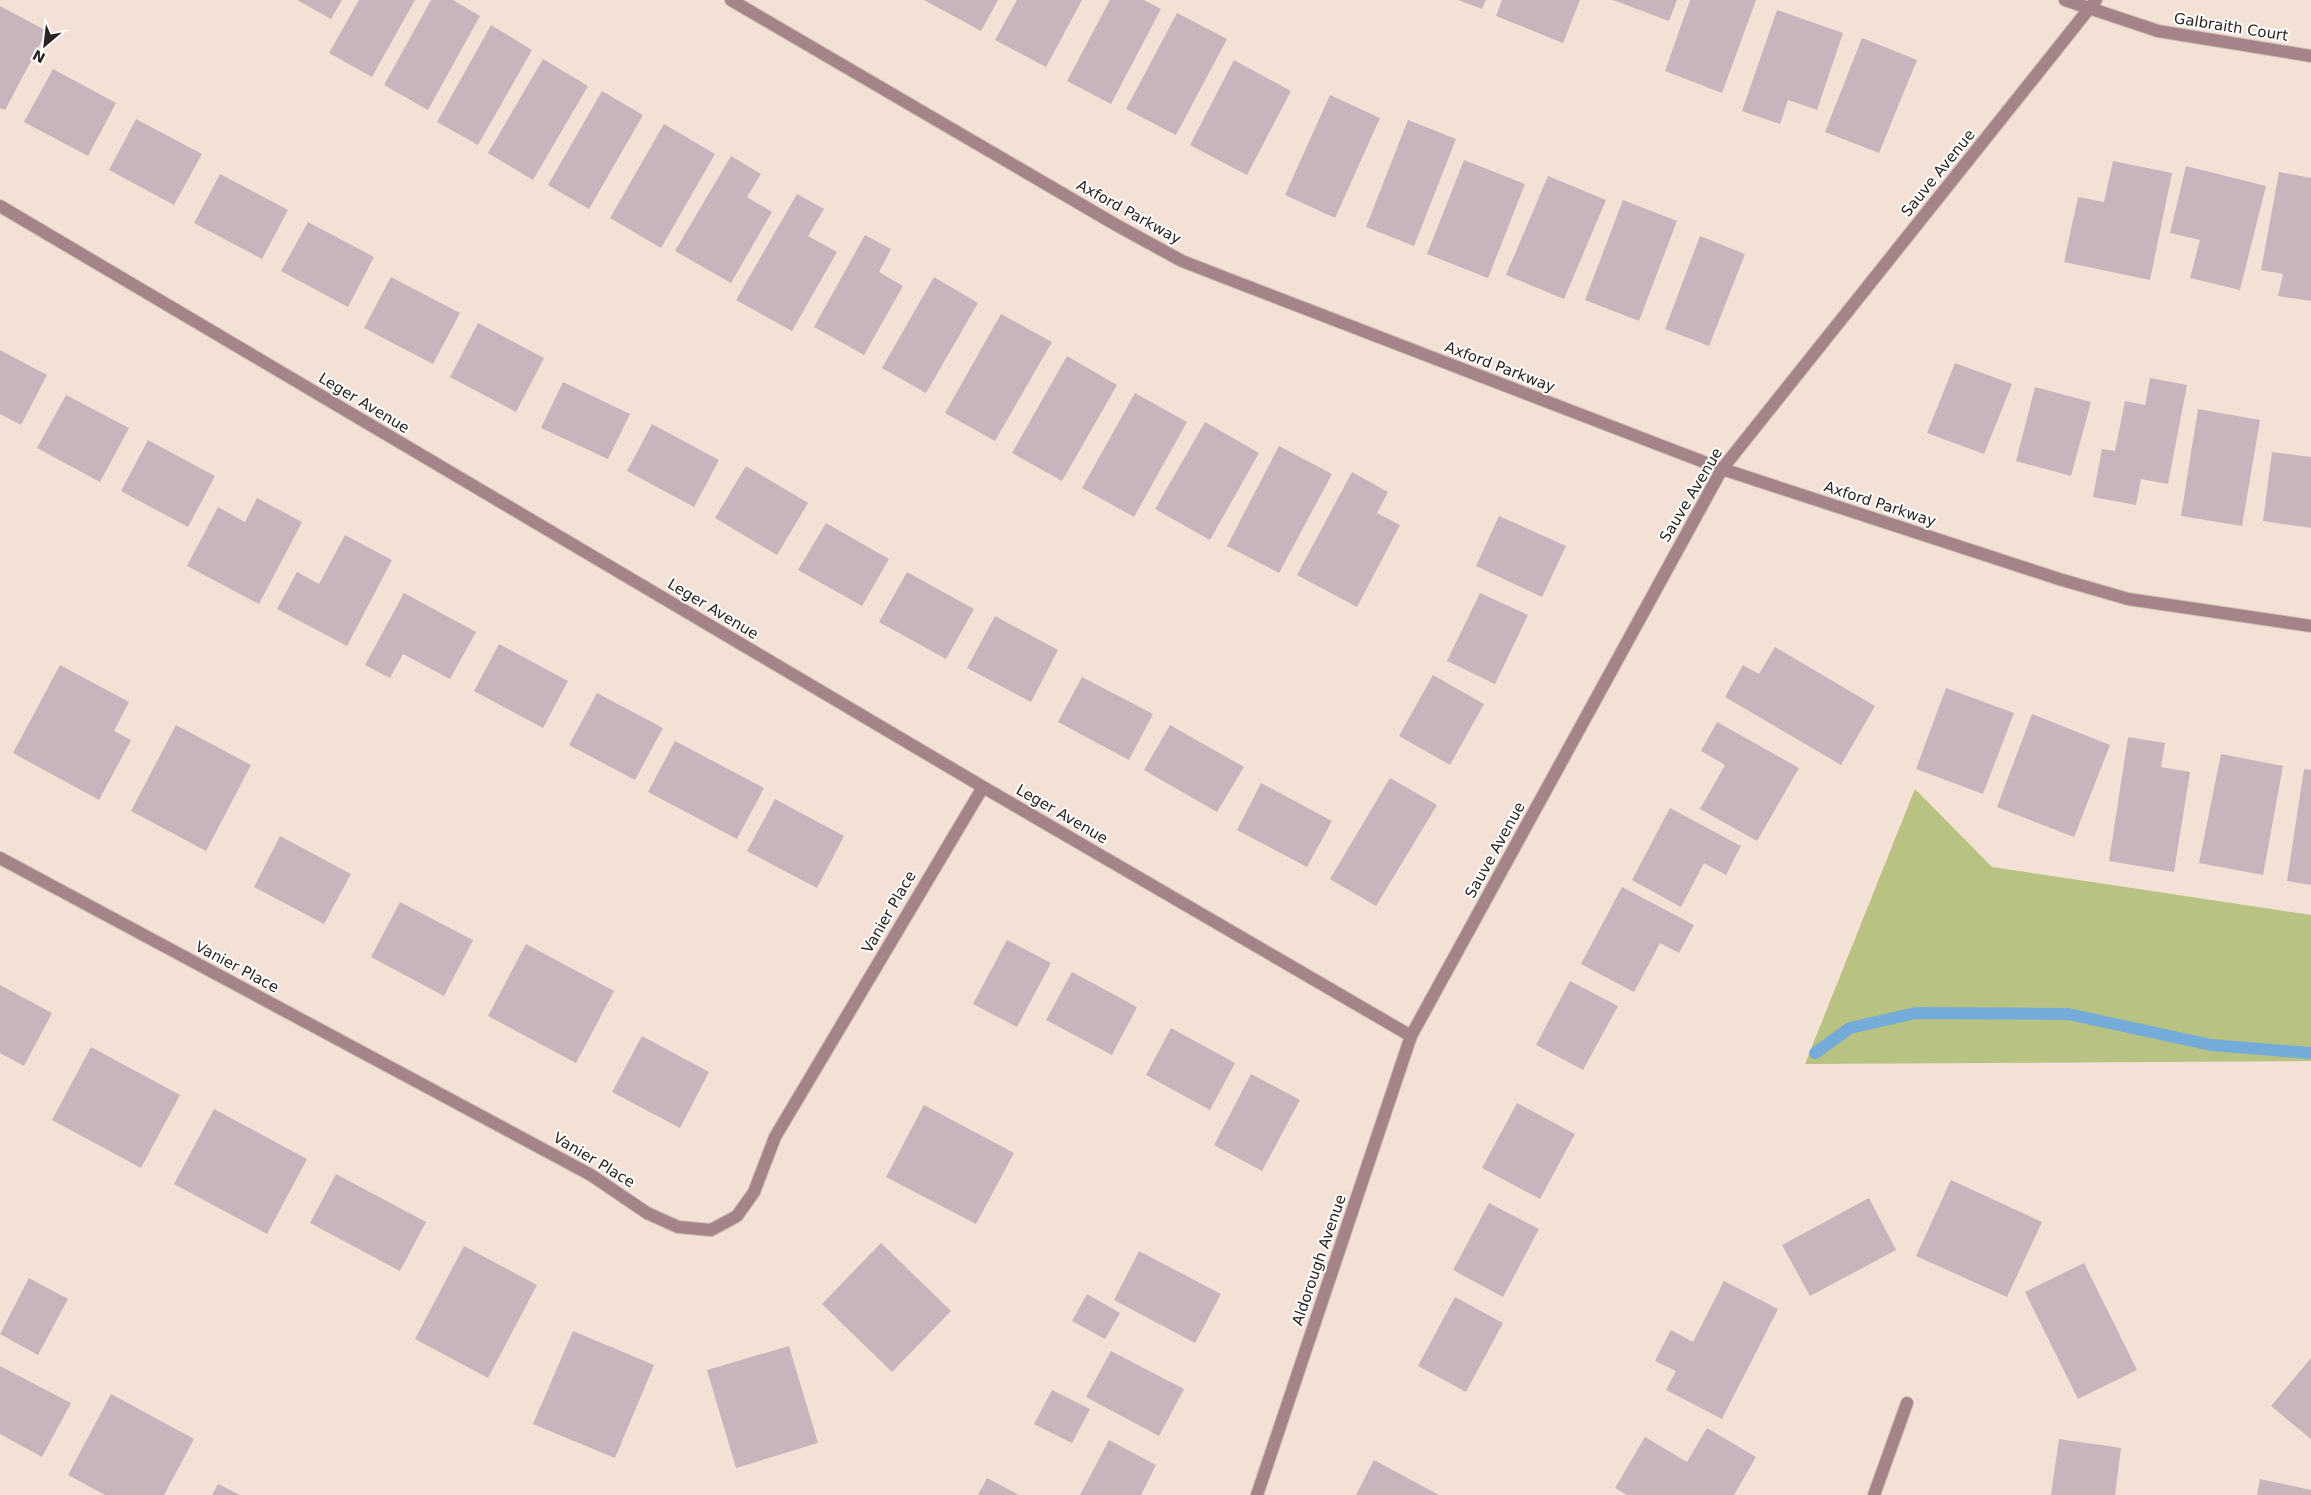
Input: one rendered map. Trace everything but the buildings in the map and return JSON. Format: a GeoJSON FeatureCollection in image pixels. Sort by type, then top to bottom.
{"type":"FeatureCollection","features":[{"type":"Feature","properties":{"kind":"street","name":"Axford Parkway"},"geometry":{"type":"LineString","coordinates":[[732,0],[1118,226],[1182,261],[1722,469],[2059,579],[2128,599],[2311,626]]}},
{"type":"Feature","properties":{"kind":"street","name":"Galbraith Court"},"geometry":{"type":"LineString","coordinates":[[2065,0],[2093,5],[2158,31],[2311,56]]}},
{"type":"Feature","properties":{"kind":"street","name":"Sauve Avenue"},"geometry":{"type":"LineString","coordinates":[[1411,1036],[1722,469],[2093,5]]}},
{"type":"Feature","properties":{"kind":"street","name":"Leger Avenue"},"geometry":{"type":"LineString","coordinates":[[0,206],[983,786],[1411,1036]]}},
{"type":"Feature","properties":{"kind":"street","name":"Vanier Place"},"geometry":{"type":"LineString","coordinates":[[0,858],[583,1170],[647,1213],[678,1227],[710,1230],[737,1216],[754,1192],[775,1137],[983,786]]}},
{"type":"Feature","properties":{"kind":"street","name":"Aldorough Avenue"},"geometry":{"type":"LineString","coordinates":[[1257,1495],[1411,1036]]}},
{"type":"Feature","properties":{"kind":"street"},"geometry":{"type":"LineString","coordinates":[[1874,1495],[1906,1403]]}},
{"type":"Feature","properties":{"kind":"green space"},"geometry":{"type":"Polygon","coordinates":[[[1915,789],[1992,867],[2311,915],[2311,1061],[1805,1064],[1915,789]]]}},
{"type":"Feature","properties":{"kind":"waterway"},"geometry":{"type":"LineString","coordinates":[[1815,1053],[1850,1028],[1916,1013],[2068,1014],[2211,1045],[2311,1053]]}}]}
